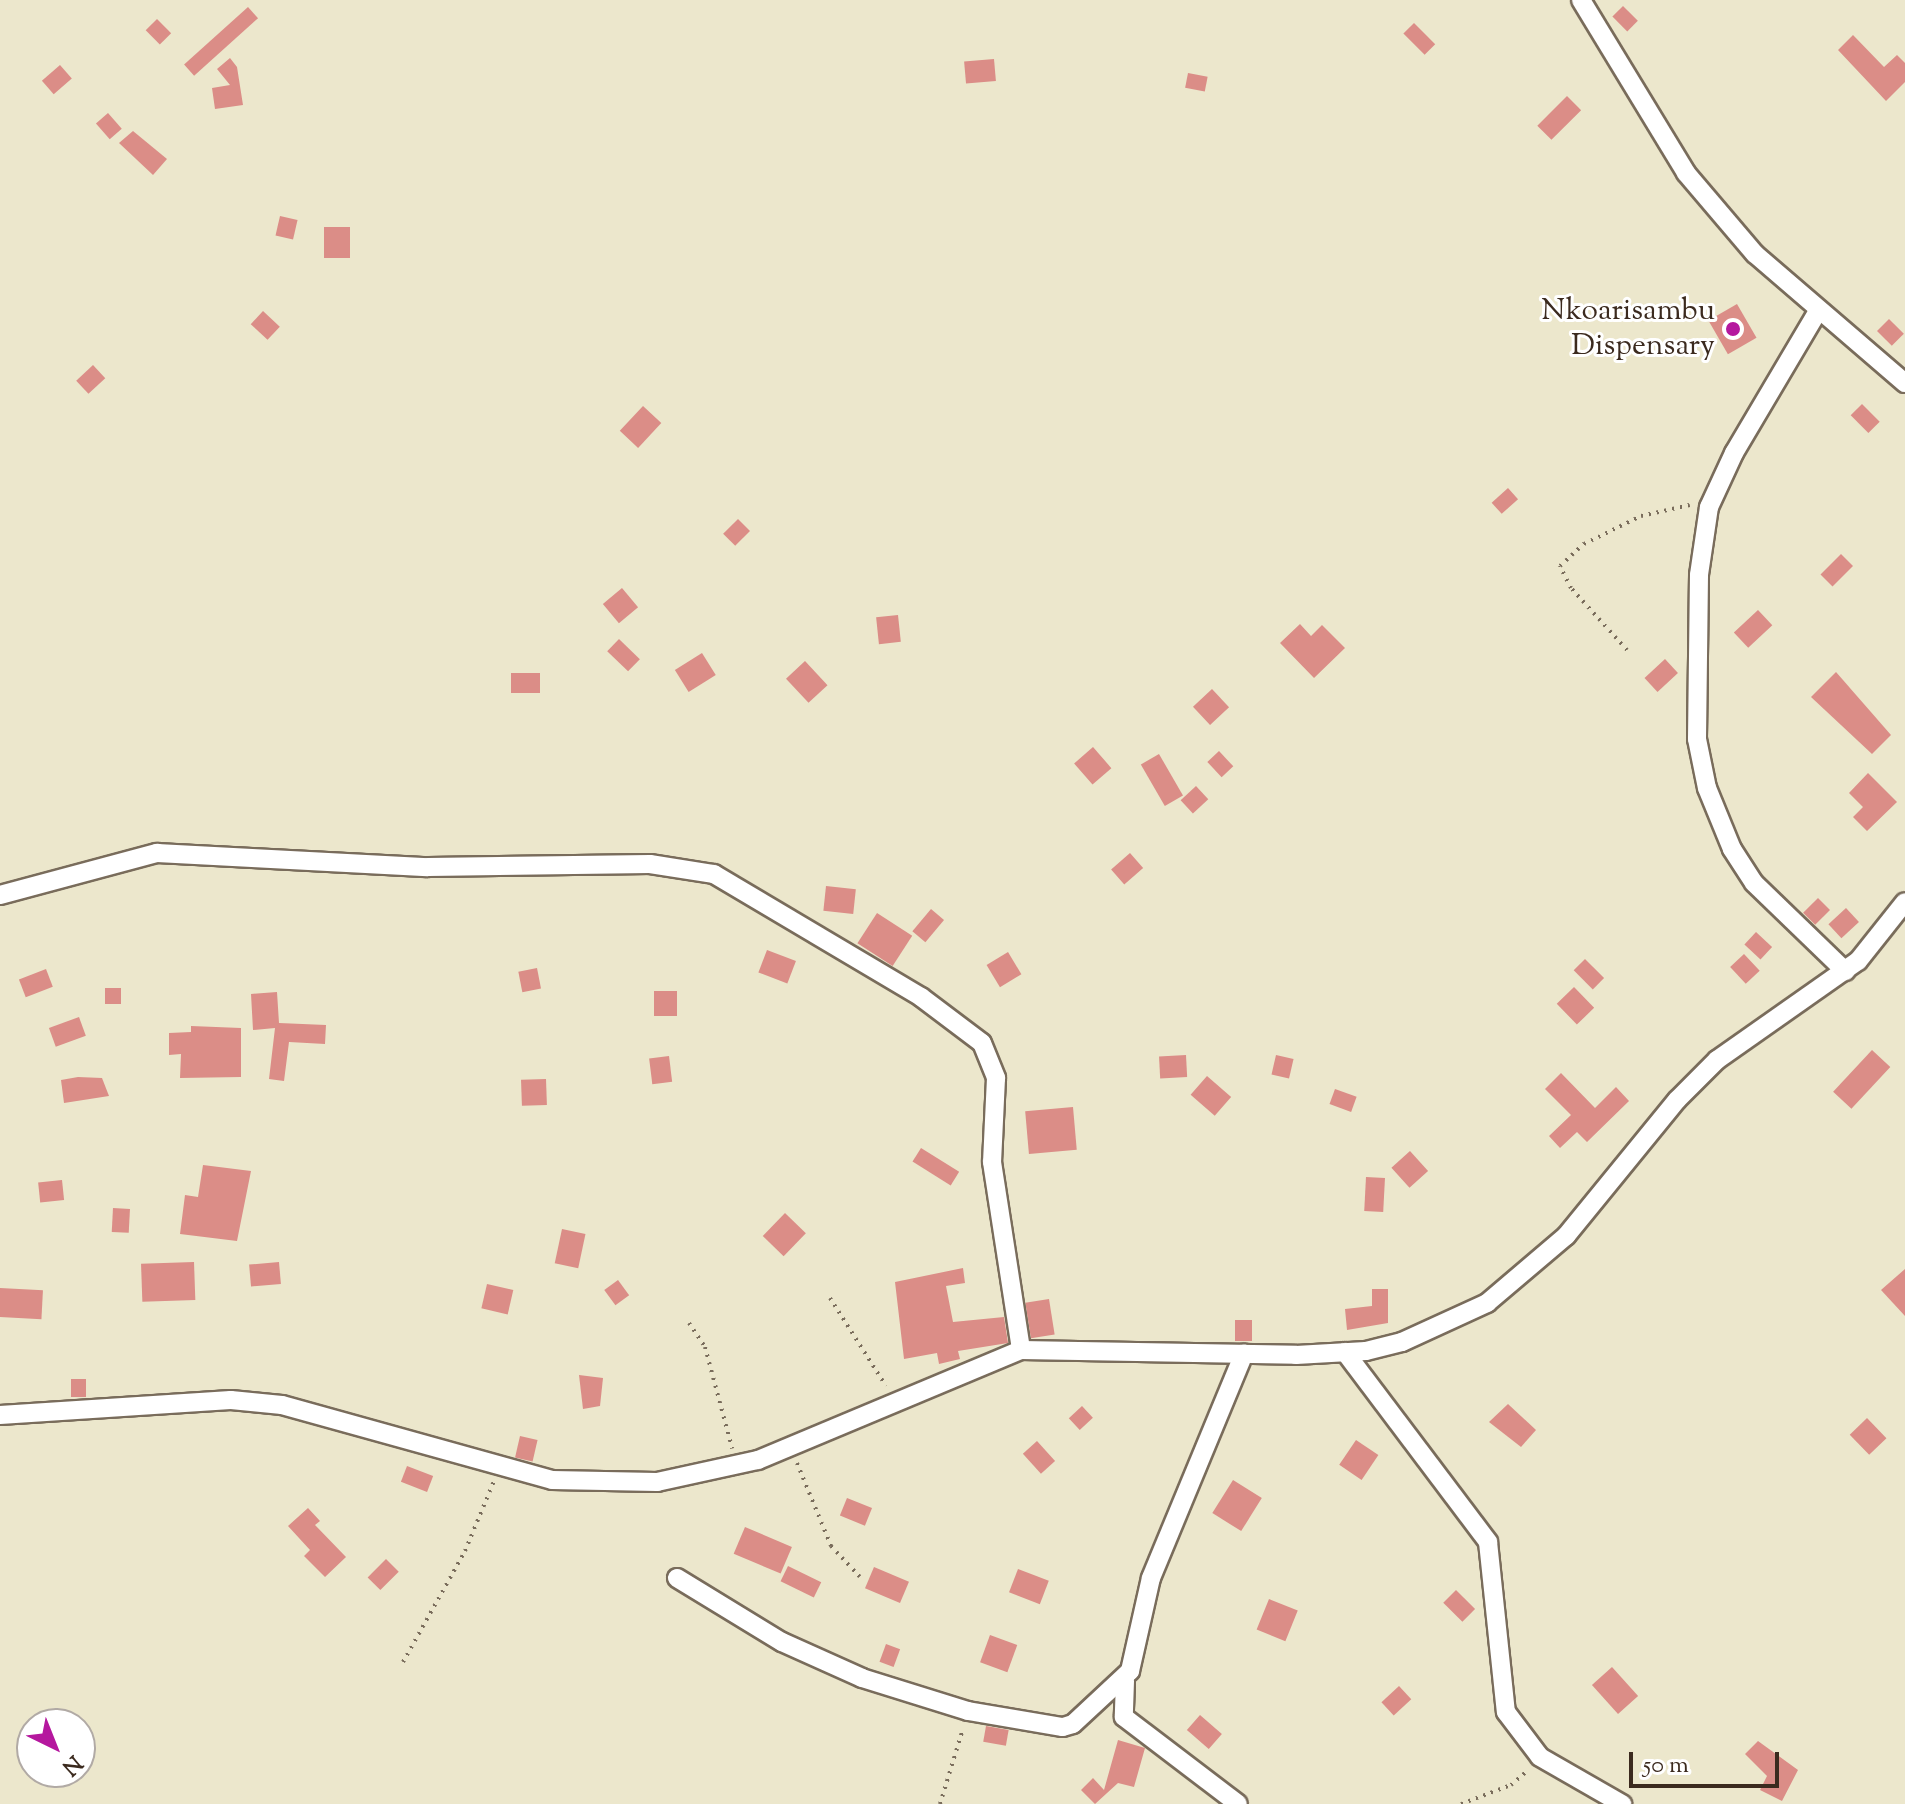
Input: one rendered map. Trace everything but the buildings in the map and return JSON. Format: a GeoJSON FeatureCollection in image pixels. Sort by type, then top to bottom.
{"type":"FeatureCollection","features":[{"type":"Feature","properties":{"kind":"street"},"geometry":{"type":"LineString","coordinates":[[1581,0],[1680,165],[1755,254],[1905,383]]}},
{"type":"Feature","properties":{"kind":"street"},"geometry":{"type":"LineString","coordinates":[[1818,311],[1740,441],[1709,507],[1699,575],[1697,739],[1707,788],[1732,849],[1754,883],[1845,971]]}},
{"type":"Feature","properties":{"kind":"street"},"geometry":{"type":"LineString","coordinates":[[0,895],[157,853],[428,867],[650,864],[714,874],[921,997],[982,1043],[996,1078],[994,1175],[1021,1350]]}},
{"type":"Feature","properties":{"kind":"street"},"geometry":{"type":"LineString","coordinates":[[0,1415],[231,1400],[282,1405],[552,1480],[617,1484],[699,1476],[736,1466],[1021,1350],[1244,1354],[1345,1352],[1402,1342],[1487,1303],[1566,1236],[1677,1100],[1717,1060],[1845,971],[1905,902]]}},
{"type":"Feature","properties":{"kind":"street"},"geometry":{"type":"LineString","coordinates":[[1345,1352],[1488,1542],[1497,1597],[1502,1696],[1506,1712],[1540,1757],[1622,1804]]}},
{"type":"Feature","properties":{"kind":"street"},"geometry":{"type":"LineString","coordinates":[[1238,1804],[1124,1717],[1120,1703],[1151,1578],[1244,1354]]}},
{"type":"Feature","properties":{"kind":"street"},"geometry":{"type":"LineString","coordinates":[[677,1578],[823,1663],[968,1711],[1063,1727],[1082,1719],[1126,1678]]}},
{"type":"Feature","properties":{"kind":"path"},"geometry":{"type":"LineString","coordinates":[[1627,650],[1561,574],[1564,559],[1641,516],[1685,505],[1709,507]]}},
{"type":"Feature","properties":{"kind":"path"},"geometry":{"type":"LineString","coordinates":[[830,1298],[896,1401]]}},
{"type":"Feature","properties":{"kind":"path"},"geometry":{"type":"LineString","coordinates":[[689,1323],[705,1347],[736,1466]]}},
{"type":"Feature","properties":{"kind":"path"},"geometry":{"type":"LineString","coordinates":[[791,1445],[827,1539],[860,1577]]}},
{"type":"Feature","properties":{"kind":"path"},"geometry":{"type":"LineString","coordinates":[[403,1662],[465,1551],[499,1467]]}},
{"type":"Feature","properties":{"kind":"path"},"geometry":{"type":"LineString","coordinates":[[940,1804],[968,1711]]}},
{"type":"Feature","properties":{"kind":"path"},"geometry":{"type":"LineString","coordinates":[[1461,1804],[1511,1785],[1540,1757]]}},
{"type":"Feature","properties":{"kind":"place","name":"Nkoarisambu Dispensary"},"geometry":{"type":"Point","coordinates":[1733,329]}}]}
